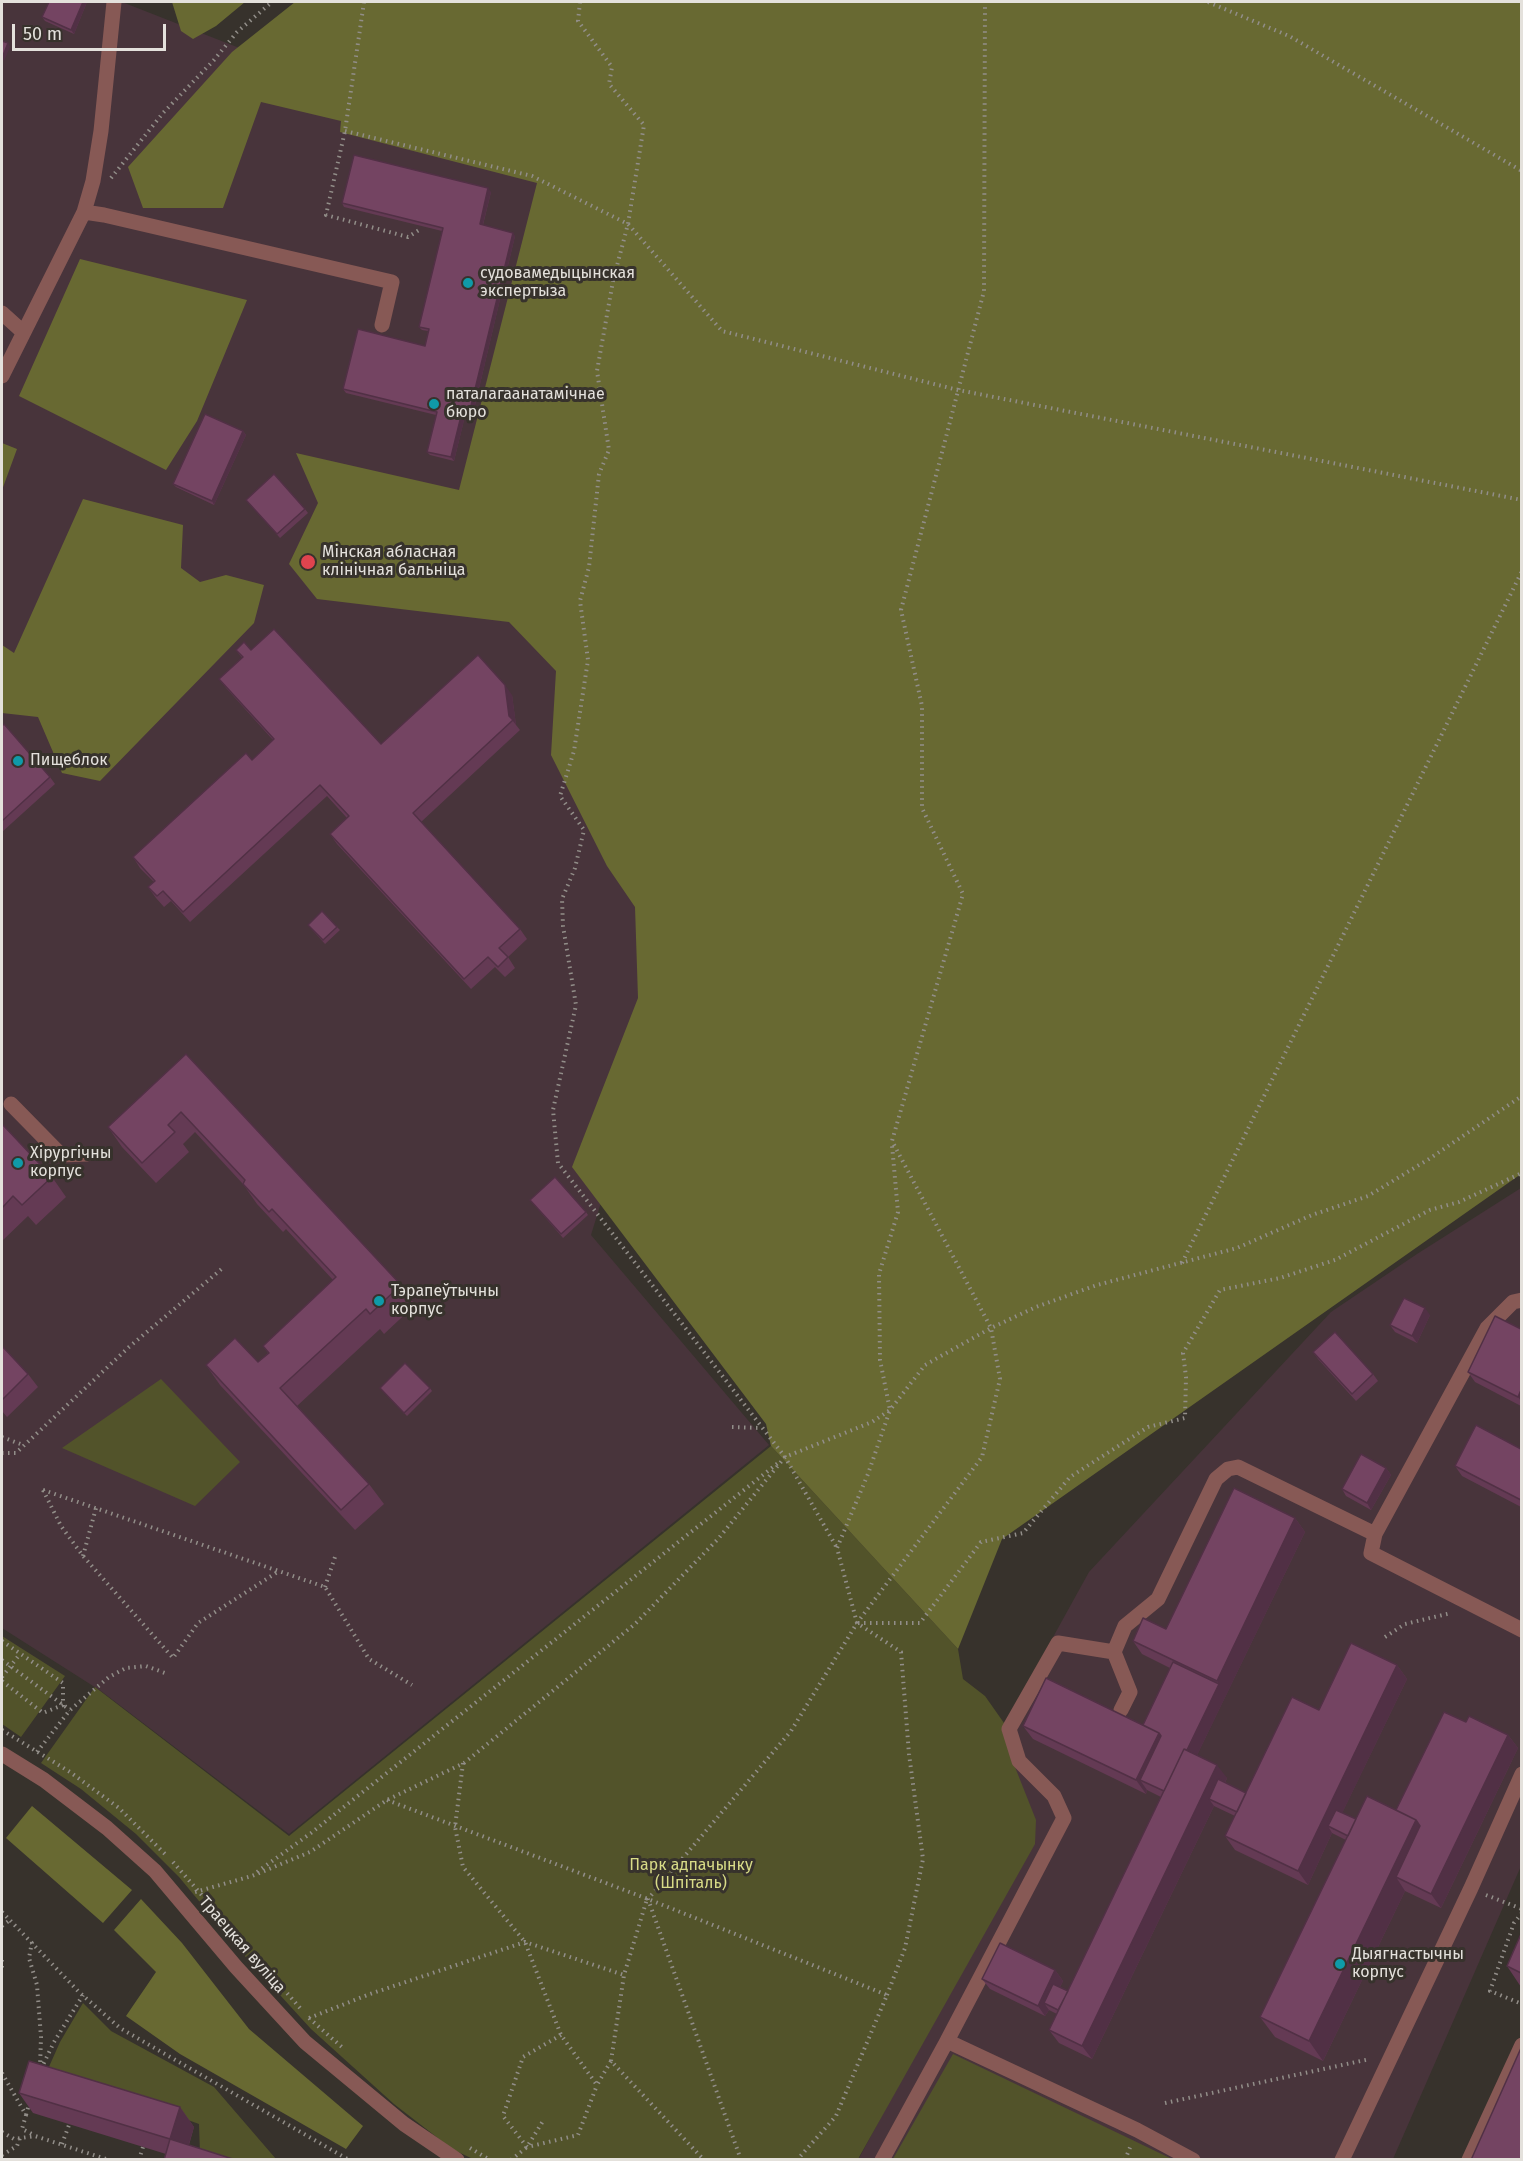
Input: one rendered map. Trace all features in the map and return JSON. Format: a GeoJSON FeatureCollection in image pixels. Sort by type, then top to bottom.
{"type":"FeatureCollection","features":[{"type":"Feature","properties":{"kind":"street"},"geometry":{"type":"LineString","coordinates":[[2,376],[84,212],[93,181],[101,131],[114,2]]}},
{"type":"Feature","properties":{"kind":"street"},"geometry":{"type":"LineString","coordinates":[[84,212],[392,282],[382,326]]}},
{"type":"Feature","properties":{"kind":"street"},"geometry":{"type":"LineString","coordinates":[[2,313],[23,333]]}},
{"type":"Feature","properties":{"kind":"street"},"geometry":{"type":"LineString","coordinates":[[11,1104],[62,1155],[87,1154]]}},
{"type":"Feature","properties":{"kind":"street"},"geometry":{"type":"LineString","coordinates":[[1521,1300],[1513,1302],[1487,1328],[1375,1534],[1371,1553],[1521,1630]]}},
{"type":"Feature","properties":{"kind":"street"},"geometry":{"type":"LineString","coordinates":[[1121,1710],[1130,1692],[1114,1652],[1125,1626],[1158,1599],[1216,1479],[1228,1469],[1238,1467],[1375,1534]]}},
{"type":"Feature","properties":{"kind":"street"},"geometry":{"type":"LineString","coordinates":[[882,2160],[947,2042],[1064,1818],[1054,1796],[1019,1761],[1010,1729],[1058,1643],[1114,1652]]}},
{"type":"Feature","properties":{"kind":"street","name":"Траецкая вуліца"},"geometry":{"type":"LineString","coordinates":[[2,1754],[44,1780],[107,1827],[155,1871],[288,2025],[404,2124],[454,2159]]}},
{"type":"Feature","properties":{"kind":"street"},"geometry":{"type":"LineString","coordinates":[[1342,2160],[1471,1888],[1521,1774]]}},
{"type":"Feature","properties":{"kind":"street"},"geometry":{"type":"LineString","coordinates":[[947,2042],[1137,2130],[1193,2160]]}},
{"type":"Feature","properties":{"kind":"street"},"geometry":{"type":"LineString","coordinates":[[1470,2160],[1521,2045]]}},
{"type":"Feature","properties":{"kind":"path"},"geometry":{"type":"LineString","coordinates":[[105,185],[164,113],[237,32],[272,2]]}},
{"type":"Feature","properties":{"kind":"path"},"geometry":{"type":"LineString","coordinates":[[364,2],[345,131],[326,215],[408,237],[419,230]]}},
{"type":"Feature","properties":{"kind":"path"},"geometry":{"type":"LineString","coordinates":[[580,2],[579,21],[612,67],[609,84],[644,125],[628,224],[613,281],[597,371],[609,450],[599,474],[589,567],[580,601],[588,660],[574,751],[560,796],[584,830],[575,868],[562,899],[563,926],[576,1005],[553,1110],[558,1163],[785,1457],[837,1548],[857,1623],[901,1652],[909,1754],[923,1859],[905,1948],[887,1995],[836,2116],[797,2160]]}},
{"type":"Feature","properties":{"kind":"path"},"geometry":{"type":"LineString","coordinates":[[837,1548],[868,1474],[890,1410],[880,1360],[879,1274],[898,1212],[892,1141],[963,894],[922,808],[922,706],[901,610],[984,291],[985,2]]}},
{"type":"Feature","properties":{"kind":"path"},"geometry":{"type":"LineString","coordinates":[[1208,2],[1289,36],[1521,171]]}},
{"type":"Feature","properties":{"kind":"path"},"geometry":{"type":"LineString","coordinates":[[345,131],[532,176],[628,224],[722,331],[958,390],[1521,500]]}},
{"type":"Feature","properties":{"kind":"path"},"geometry":{"type":"LineString","coordinates":[[1181,1263],[1521,571]]}},
{"type":"Feature","properties":{"kind":"path"},"geometry":{"type":"LineString","coordinates":[[252,1876],[311,1833],[785,1457],[872,1422],[890,1410],[925,1365],[991,1328],[1036,1307],[1097,1286],[1237,1248],[1312,1215],[1368,1196],[1429,1159],[1521,1096]]}},
{"type":"Feature","properties":{"kind":"path"},"geometry":{"type":"LineString","coordinates":[[527,2147],[578,2135],[597,2085],[611,2061],[624,1975],[648,1899],[791,1731],[857,1623],[982,1457],[1000,1379],[991,1328],[892,1141]]}},
{"type":"Feature","properties":{"kind":"path"},"geometry":{"type":"LineString","coordinates":[[857,1623],[920,1623],[981,1542],[1023,1533],[1070,1477],[1148,1427],[1185,1418],[1186,1377],[1183,1353],[1220,1290],[1280,1278],[1335,1260],[1430,1210],[1459,1202],[1521,1173]]}},
{"type":"Feature","properties":{"kind":"path"},"geometry":{"type":"LineString","coordinates":[[2,1453],[16,1453],[129,1347],[224,1267]]}},
{"type":"Feature","properties":{"kind":"path"},"geometry":{"type":"LineString","coordinates":[[732,1427],[762,1428]]}},
{"type":"Feature","properties":{"kind":"path"},"geometry":{"type":"LineString","coordinates":[[2,1437],[24,1445]]}},
{"type":"Feature","properties":{"kind":"path"},"geometry":{"type":"LineString","coordinates":[[178,1897],[252,1876],[310,1852],[387,1800],[464,1762],[635,1624],[718,1539],[785,1457]]}},
{"type":"Feature","properties":{"kind":"path"},"geometry":{"type":"LineString","coordinates":[[280,1571],[198,1623],[172,1658],[83,1556],[61,1526],[43,1490],[280,1571],[325,1587],[369,1659],[412,1685]]}},
{"type":"Feature","properties":{"kind":"path"},"geometry":{"type":"LineString","coordinates":[[83,1556],[96,1508]]}},
{"type":"Feature","properties":{"kind":"path"},"geometry":{"type":"LineString","coordinates":[[325,1587],[336,1554]]}},
{"type":"Feature","properties":{"kind":"path"},"geometry":{"type":"LineString","coordinates":[[1385,1637],[1405,1624],[1477,1607]]}},
{"type":"Feature","properties":{"kind":"path"},"geometry":{"type":"LineString","coordinates":[[2,1641],[63,1683],[63,1705]]}},
{"type":"Feature","properties":{"kind":"path"},"geometry":{"type":"LineString","coordinates":[[20,1654],[2,1679],[43,1713],[63,1705]]}},
{"type":"Feature","properties":{"kind":"path"},"geometry":{"type":"LineString","coordinates":[[2,1660],[70,1710]]}},
{"type":"Feature","properties":{"kind":"path"},"geometry":{"type":"LineString","coordinates":[[37,1752],[70,1710],[100,1684],[126,1668],[147,1666],[165,1673]]}},
{"type":"Feature","properties":{"kind":"path"},"geometry":{"type":"LineString","coordinates":[[2,1730],[70,1772],[119,1808],[200,1891],[309,2018],[349,2053]]}},
{"type":"Feature","properties":{"kind":"path"},"geometry":{"type":"LineString","coordinates":[[464,1762],[455,1827],[463,1867],[525,1942],[561,2035],[597,2085]]}},
{"type":"Feature","properties":{"kind":"path"},"geometry":{"type":"LineString","coordinates":[[387,1800],[648,1899],[887,1995]]}},
{"type":"Feature","properties":{"kind":"path"},"geometry":{"type":"LineString","coordinates":[[1471,1888],[1521,1911],[1514,1923],[1490,1991],[1521,2004]]}},
{"type":"Feature","properties":{"kind":"path"},"geometry":{"type":"LineString","coordinates":[[648,1899],[741,2160]]}},
{"type":"Feature","properties":{"kind":"path"},"geometry":{"type":"LineString","coordinates":[[2,1912],[83,1995],[120,2028],[349,2160]]}},
{"type":"Feature","properties":{"kind":"path"},"geometry":{"type":"LineString","coordinates":[[2,1926],[10,1920]]}},
{"type":"Feature","properties":{"kind":"path"},"geometry":{"type":"LineString","coordinates":[[32,1941],[29,1958],[37,1985],[41,2037],[39,2073],[54,2042],[83,1995]]}},
{"type":"Feature","properties":{"kind":"path"},"geometry":{"type":"LineString","coordinates":[[288,2025],[370,1994],[525,1942],[624,1975]]}},
{"type":"Feature","properties":{"kind":"path"},"geometry":{"type":"LineString","coordinates":[[2,1960],[2,1969]]}},
{"type":"Feature","properties":{"kind":"path"},"geometry":{"type":"LineString","coordinates":[[527,2147],[503,2116],[523,2057],[561,2035]]}},
{"type":"Feature","properties":{"kind":"path"},"geometry":{"type":"LineString","coordinates":[[1165,2103],[1393,2054]]}},
{"type":"Feature","properties":{"kind":"path"},"geometry":{"type":"LineString","coordinates":[[611,2061],[704,2160]]}},
{"type":"Feature","properties":{"kind":"path"},"geometry":{"type":"LineString","coordinates":[[2,2073],[26,2115]]}},
{"type":"Feature","properties":{"kind":"path"},"geometry":{"type":"LineString","coordinates":[[32,2095],[22,2129],[35,2136],[109,2160]]}},
{"type":"Feature","properties":{"kind":"path"},"geometry":{"type":"LineString","coordinates":[[511,2160],[527,2147],[543,2121]]}},
{"type":"Feature","properties":{"kind":"path"},"geometry":{"type":"LineString","coordinates":[[62,2145],[69,2125]]}},
{"type":"Feature","properties":{"kind":"path"},"geometry":{"type":"LineString","coordinates":[[2,2132],[14,2139],[35,2136]]}},
{"type":"Feature","properties":{"kind":"path"},"geometry":{"type":"LineString","coordinates":[[2,2155],[17,2146],[20,2138]]}},
{"type":"Feature","properties":{"kind":"path"},"geometry":{"type":"LineString","coordinates":[[463,2145],[490,2160]]}},
{"type":"Feature","properties":{"kind":"path"},"geometry":{"type":"LineString","coordinates":[[139,2160],[142,2147]]}},
{"type":"Feature","properties":{"kind":"shaded area","name":"Мінская абласная клінічная бальніца"},"geometry":{"type":"Polygon","coordinates":[[[2,2],[122,2],[551,170],[678,953],[591,1235],[769,1445],[289,1834],[101,1691],[2,1628],[2,2]]]}},
{"type":"Feature","properties":{"kind":"shaded area"},"geometry":{"type":"Polygon","coordinates":[[[172,2],[245,2],[216,26],[193,39],[181,31],[172,2]]]}},
{"type":"Feature","properties":{"kind":"shaded area"},"geometry":{"type":"Polygon","coordinates":[[[295,2],[1521,2],[1521,1174],[1002,1539],[958,1649],[771,1446],[766,1424],[572,1167],[638,998],[635,907],[607,866],[551,755],[556,671],[509,622],[317,599],[289,564],[318,503],[296,453],[459,490],[537,183],[340,132],[341,121],[261,102],[223,208],[143,208],[128,167],[232,52],[295,2]]]}},
{"type":"Feature","properties":{"kind":"shaded area"},"geometry":{"type":"Polygon","coordinates":[[[80,259],[247,300],[197,421],[166,470],[19,396],[80,259]]]}},
{"type":"Feature","properties":{"kind":"shaded area"},"geometry":{"type":"Polygon","coordinates":[[[2,443],[17,449],[2,490],[2,443]]]}},
{"type":"Feature","properties":{"kind":"shaded area"},"geometry":{"type":"Polygon","coordinates":[[[83,499],[183,525],[181,568],[200,582],[226,575],[264,585],[254,623],[100,781],[62,773],[38,717],[2,713],[2,645],[14,653],[83,499]]]}},
{"type":"Feature","properties":{"kind":"shaded area"},"geometry":{"type":"Polygon","coordinates":[[[1521,1188],[1521,1866],[1393,2159],[858,2160],[1012,1873],[989,1753],[1089,1572],[1331,1312],[1521,1188]]]}},
{"type":"Feature","properties":{"kind":"shaded area"},"geometry":{"type":"Polygon","coordinates":[[[32,1806],[132,1890],[103,1923],[6,1838],[32,1806]]]}},
{"type":"Feature","properties":{"kind":"shaded area"},"geometry":{"type":"Polygon","coordinates":[[[141,1899],[182,1943],[249,2029],[363,2126],[346,2149],[180,2054],[126,2016],[156,1972],[114,1930],[141,1899]]]}},
{"type":"Feature","properties":{"kind":"green space"},"geometry":{"type":"Polygon","coordinates":[[[161,1379],[240,1462],[195,1506],[62,1448],[161,1379]]]}},
{"type":"Feature","properties":{"kind":"green space","name":"Парк адпачынку (Шпіталь)"},"geometry":{"type":"Polygon","coordinates":[[[771,1446],[958,1649],[963,1679],[985,1696],[1004,1723],[1013,1762],[1036,1820],[1035,1844],[858,2159],[473,2159],[452,2149],[394,2104],[311,2029],[248,1960],[179,1877],[136,1834],[81,1789],[41,1763],[95,1687],[289,1836],[771,1446]]]}},
{"type":"Feature","properties":{"kind":"green space"},"geometry":{"type":"Polygon","coordinates":[[[2,1636],[65,1676],[21,1737],[2,1724],[2,1636]]]}},
{"type":"Feature","properties":{"kind":"green space"},"geometry":{"type":"Polygon","coordinates":[[[83,2003],[111,2031],[214,2087],[276,2159],[219,2159],[200,2154],[199,2124],[48,2069],[60,2042],[83,2003]]]}},
{"type":"Feature","properties":{"kind":"green space"},"geometry":{"type":"Polygon","coordinates":[[[953,2054],[1172,2159],[893,2159],[953,2054]]]}},
{"type":"Feature","properties":{"kind":"building"},"geometry":{"type":"Polygon","coordinates":[[[49,2],[83,2],[71,30],[42,17],[49,2]]]}},
{"type":"Feature","properties":{"kind":"building"},"geometry":{"type":"Polygon","coordinates":[[[2,41],[8,43],[2,58],[2,41]]]}},
{"type":"Feature","properties":{"kind":"building"},"geometry":{"type":"Polygon","coordinates":[[[354,155],[488,188],[480,224],[513,233],[469,414],[462,412],[451,457],[427,452],[437,412],[343,389],[358,329],[425,346],[429,329],[419,327],[443,228],[342,203],[354,155]]]}},
{"type":"Feature","properties":{"kind":"building"},"geometry":{"type":"Polygon","coordinates":[[[205,414],[243,431],[212,501],[173,484],[205,414]]]}},
{"type":"Feature","properties":{"kind":"building"},"geometry":{"type":"Polygon","coordinates":[[[274,474],[305,509],[277,534],[246,500],[274,474]]]}},
{"type":"Feature","properties":{"kind":"building"},"geometry":{"type":"Polygon","coordinates":[[[274,629],[381,744],[478,655],[505,685],[509,716],[513,720],[413,813],[520,929],[499,948],[508,957],[498,967],[488,957],[464,979],[330,834],[349,816],[320,785],[183,912],[163,891],[157,896],[148,887],[155,881],[133,857],[246,753],[252,760],[274,739],[219,679],[243,657],[236,650],[244,642],[251,650],[274,629]]]}},
{"type":"Feature","properties":{"kind":"building","name":"Пищеблок"},"geometry":{"type":"Polygon","coordinates":[[[4,724],[50,777],[2,821],[2,726],[4,724]]]}},
{"type":"Feature","properties":{"kind":"building"},"geometry":{"type":"Polygon","coordinates":[[[322,911],[337,927],[323,940],[308,925],[322,911]]]}},
{"type":"Feature","properties":{"kind":"building","name":"Тэрапеўтычны корпус"},"geometry":{"type":"Polygon","coordinates":[[[186,1054],[401,1285],[370,1314],[366,1309],[280,1388],[369,1484],[341,1510],[206,1365],[235,1338],[258,1362],[269,1353],[263,1346],[336,1277],[272,1209],[269,1212],[243,1184],[245,1180],[181,1112],[168,1125],[175,1132],[142,1163],[108,1127],[186,1054]]]}},
{"type":"Feature","properties":{"kind":"building"},"geometry":{"type":"Polygon","coordinates":[[[2,1124],[52,1177],[22,1205],[13,1196],[2,1208],[2,1124]]]}},
{"type":"Feature","properties":{"kind":"building"},"geometry":{"type":"Polygon","coordinates":[[[555,1177],[586,1212],[561,1234],[530,1200],[555,1177]]]}},
{"type":"Feature","properties":{"kind":"building"},"geometry":{"type":"Polygon","coordinates":[[[1404,1298],[1425,1308],[1412,1336],[1390,1325],[1404,1298]]]}},
{"type":"Feature","properties":{"kind":"building"},"geometry":{"type":"Polygon","coordinates":[[[1495,1316],[1521,1329],[1521,1390],[1518,1397],[1468,1372],[1495,1316]]]}},
{"type":"Feature","properties":{"kind":"building"},"geometry":{"type":"Polygon","coordinates":[[[1335,1332],[1373,1374],[1352,1394],[1313,1352],[1335,1332]]]}},
{"type":"Feature","properties":{"kind":"building"},"geometry":{"type":"Polygon","coordinates":[[[2,1346],[28,1374],[2,1400],[2,1346]]]}},
{"type":"Feature","properties":{"kind":"building"},"geometry":{"type":"Polygon","coordinates":[[[405,1363],[430,1388],[404,1413],[380,1388],[405,1363]]]}},
{"type":"Feature","properties":{"kind":"building"},"geometry":{"type":"Polygon","coordinates":[[[1476,1425],[1521,1449],[1521,1500],[1455,1466],[1476,1425]]]}},
{"type":"Feature","properties":{"kind":"building"},"geometry":{"type":"Polygon","coordinates":[[[1361,1454],[1386,1468],[1367,1503],[1342,1489],[1361,1454]]]}},
{"type":"Feature","properties":{"kind":"building"},"geometry":{"type":"Polygon","coordinates":[[[1234,1488],[1295,1518],[1217,1681],[1133,1641],[1143,1618],[1166,1629],[1234,1488]]]}},
{"type":"Feature","properties":{"kind":"building"},"geometry":{"type":"Polygon","coordinates":[[[1351,1643],[1397,1665],[1298,1871],[1225,1836],[1292,1697],[1319,1710],[1351,1643]]]}},
{"type":"Feature","properties":{"kind":"building"},"geometry":{"type":"Polygon","coordinates":[[[1173,1662],[1219,1684],[1164,1791],[1140,1780],[1161,1736],[1143,1725],[1173,1662]]]}},
{"type":"Feature","properties":{"kind":"building"},"geometry":{"type":"Polygon","coordinates":[[[1046,1678],[1159,1733],[1136,1780],[1023,1726],[1046,1678]]]}},
{"type":"Feature","properties":{"kind":"building"},"geometry":{"type":"Polygon","coordinates":[[[1444,1712],[1466,1722],[1469,1716],[1508,1735],[1431,1894],[1396,1877],[1420,1826],[1416,1820],[1396,1810],[1444,1712]]]}},
{"type":"Feature","properties":{"kind":"building"},"geometry":{"type":"Polygon","coordinates":[[[1184,1749],[1217,1765],[1082,2046],[1049,2030],[1184,1749]]]}},
{"type":"Feature","properties":{"kind":"building"},"geometry":{"type":"Polygon","coordinates":[[[1218,1779],[1246,1793],[1237,1812],[1209,1799],[1218,1779]]]}},
{"type":"Feature","properties":{"kind":"building"},"geometry":{"type":"Polygon","coordinates":[[[1367,1796],[1416,1820],[1309,2041],[1260,2017],[1367,1796]]]}},
{"type":"Feature","properties":{"kind":"building"},"geometry":{"type":"Polygon","coordinates":[[[1336,1810],[1356,1819],[1348,1836],[1328,1826],[1336,1810]]]}},
{"type":"Feature","properties":{"kind":"building"},"geometry":{"type":"Polygon","coordinates":[[[1521,1934],[1521,1973],[1507,1966],[1521,1934]]]}},
{"type":"Feature","properties":{"kind":"building"},"geometry":{"type":"Polygon","coordinates":[[[1000,1943],[1055,1970],[1038,2006],[982,1979],[1000,1943]]]}},
{"type":"Feature","properties":{"kind":"building"},"geometry":{"type":"Polygon","coordinates":[[[1053,1984],[1068,1991],[1058,2010],[1044,2003],[1053,1984]]]}},
{"type":"Feature","properties":{"kind":"building"},"geometry":{"type":"Polygon","coordinates":[[[1521,2048],[1521,2160],[1471,2160],[1521,2048]]]}},
{"type":"Feature","properties":{"kind":"building"},"geometry":{"type":"Polygon","coordinates":[[[29,2061],[180,2107],[170,2139],[19,2093],[29,2061]]]}},
{"type":"Feature","properties":{"kind":"building"},"geometry":{"type":"Polygon","coordinates":[[[170,2139],[236,2160],[164,2160],[170,2139]]]}},
{"type":"Feature","properties":{"kind":"place","name":"судовамедыцынская экспертыза"},"geometry":{"type":"Point","coordinates":[468,283]}},
{"type":"Feature","properties":{"kind":"place","name":"паталагаанатамічнае бюро"},"geometry":{"type":"Point","coordinates":[434,404]}},
{"type":"Feature","properties":{"kind":"place","name":"Мінская абласная клінічная бальніца"},"geometry":{"type":"Point","coordinates":[308,562]}},
{"type":"Feature","properties":{"kind":"place","name":"Пищеблок"},"geometry":{"type":"Point","coordinates":[18,761]}},
{"type":"Feature","properties":{"kind":"place","name":"Хірургічны корпус"},"geometry":{"type":"Point","coordinates":[18,1163]}},
{"type":"Feature","properties":{"kind":"place","name":"Тэрапеўтычны корпус"},"geometry":{"type":"Point","coordinates":[379,1301]}},
{"type":"Feature","properties":{"kind":"place","name":"Дыягнастычны корпус"},"geometry":{"type":"Point","coordinates":[1340,1964]}}]}
